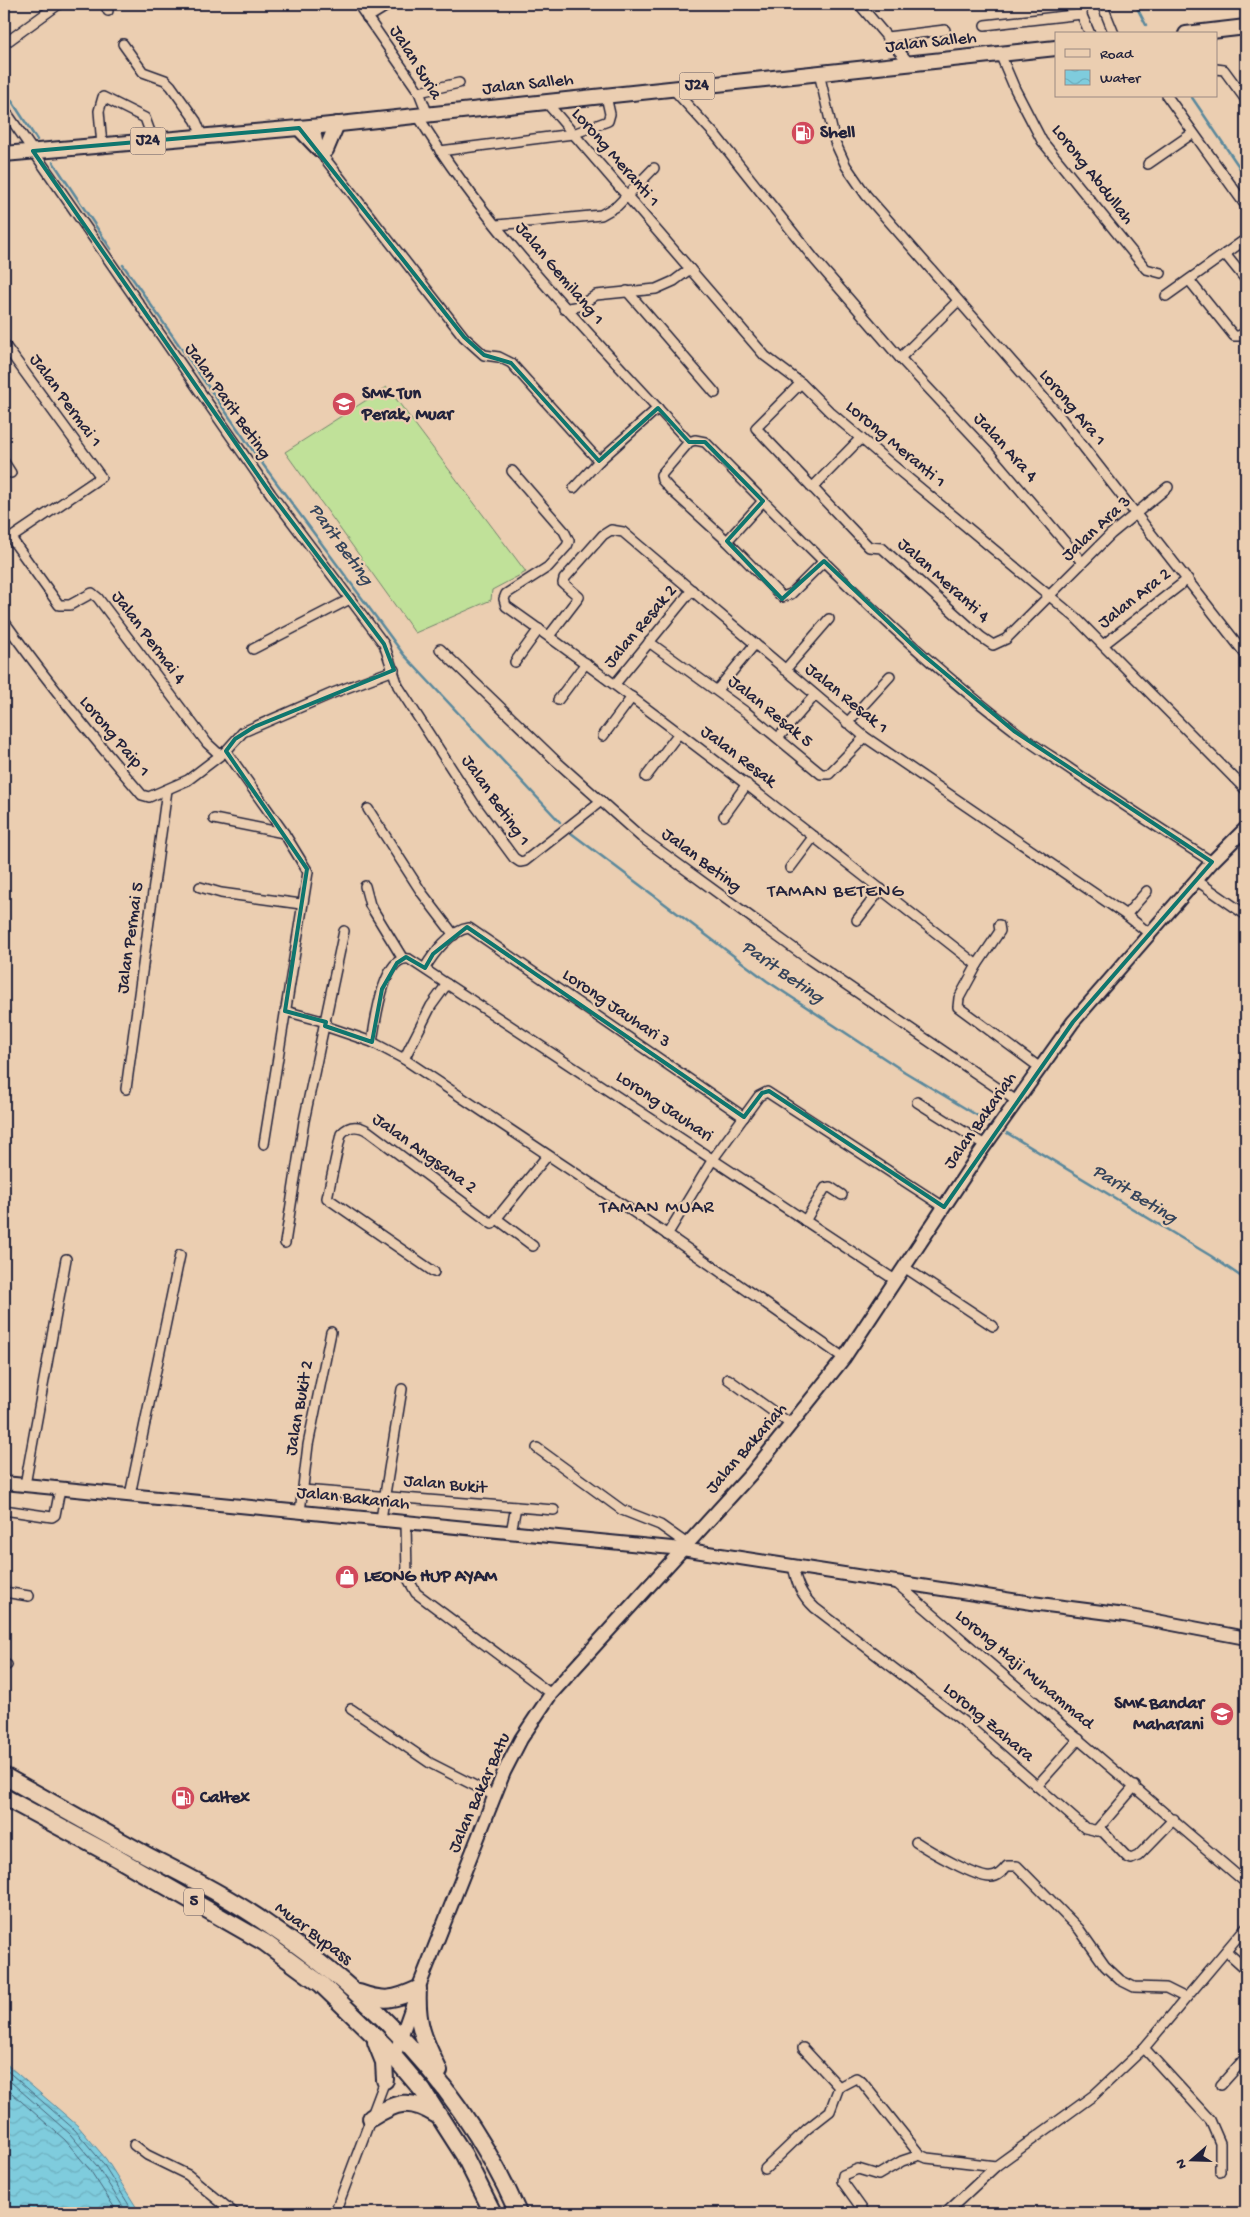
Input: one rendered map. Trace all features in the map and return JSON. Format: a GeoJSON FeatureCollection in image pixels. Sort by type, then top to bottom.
{"type":"FeatureCollection","features":[{"type":"Feature","properties":{"kind":"highway","name":"Muar Bypass"},"geometry":{"type":"LineString","coordinates":[[4,1776],[234,1903],[311,1955],[357,1992],[402,2037],[452,2096],[483,2144],[518,2213]]}},
{"type":"Feature","properties":{"kind":"highway","name":"Muar Bypass"},"geometry":{"type":"LineString","coordinates":[[4,1797],[110,1854],[264,1942],[321,1984],[369,2030],[423,2091],[464,2155],[493,2213]]}},
{"type":"Feature","properties":{"kind":"highway"},"geometry":{"type":"LineString","coordinates":[[357,1992],[386,2000],[400,1997],[418,1989],[417,2014],[420,2030],[452,2096]]}},
{"type":"Feature","properties":{"kind":"highway"},"geometry":{"type":"LineString","coordinates":[[369,2030],[380,2048],[384,2062],[385,2080]]}},
{"type":"Feature","properties":{"kind":"highway"},"geometry":{"type":"LineString","coordinates":[[371,2118],[384,2110],[404,2103],[421,2105],[439,2116]]}},
{"type":"Feature","properties":{"kind":"main road"},"geometry":{"type":"LineString","coordinates":[[1203,32],[1246,27]]}},
{"type":"Feature","properties":{"kind":"main road","name":"Jalan Salleh"},"geometry":{"type":"LineString","coordinates":[[4,154],[300,128],[1055,48]]}},
{"type":"Feature","properties":{"kind":"main road"},"geometry":{"type":"LineString","coordinates":[[300,128],[325,153],[338,124]]}},
{"type":"Feature","properties":{"kind":"main road","name":"Jalan Bakariah"},"geometry":{"type":"LineString","coordinates":[[4,1483],[381,1520],[684,1546],[792,1425],[844,1358],[985,1145],[1018,1102],[1039,1067],[1073,1022],[1212,862],[1246,828]]}},
{"type":"Feature","properties":{"kind":"main road"},"geometry":{"type":"LineString","coordinates":[[684,1546],[793,1565],[1125,1615],[1246,1638]]}},
{"type":"Feature","properties":{"kind":"main road","name":"Jalan Bakar Batu"},"geometry":{"type":"LineString","coordinates":[[394,2057],[418,1989],[515,1749],[552,1694],[624,1616],[684,1546]]}},
{"type":"Feature","properties":{"kind":"street"},"geometry":{"type":"LineString","coordinates":[[4,44],[59,4]]}},
{"type":"Feature","properties":{"kind":"street","name":"Jalan Suria"},"geometry":{"type":"LineString","coordinates":[[358,4],[418,92],[423,115]]}},
{"type":"Feature","properties":{"kind":"street"},"geometry":{"type":"LineString","coordinates":[[367,18],[390,4]]}},
{"type":"Feature","properties":{"kind":"street"},"geometry":{"type":"LineString","coordinates":[[859,4],[910,64]]}},
{"type":"Feature","properties":{"kind":"street"},"geometry":{"type":"LineString","coordinates":[[1077,4],[1089,32]]}},
{"type":"Feature","properties":{"kind":"street"},"geometry":{"type":"LineString","coordinates":[[1102,4],[1113,32]]}},
{"type":"Feature","properties":{"kind":"street"},"geometry":{"type":"LineString","coordinates":[[985,25],[1082,14]]}},
{"type":"Feature","properties":{"kind":"street"},"geometry":{"type":"LineString","coordinates":[[887,37],[945,30]]}},
{"type":"Feature","properties":{"kind":"street"},"geometry":{"type":"LineString","coordinates":[[123,44],[143,72],[165,80],[171,86],[196,121],[202,136]]}},
{"type":"Feature","properties":{"kind":"street","name":"Lorong Abdullah"},"geometry":{"type":"LineString","coordinates":[[1000,54],[1015,89],[1042,141],[1146,269],[1161,272]]}},
{"type":"Feature","properties":{"kind":"street"},"geometry":{"type":"LineString","coordinates":[[1218,69],[1224,70],[1228,74],[1246,100]]}},
{"type":"Feature","properties":{"kind":"street","name":"Lorong Ara 1"},"geometry":{"type":"LineString","coordinates":[[820,74],[835,142],[846,166],[866,195],[1058,413],[1246,655]]}},
{"type":"Feature","properties":{"kind":"street"},"geometry":{"type":"LineString","coordinates":[[418,92],[459,83]]}},
{"type":"Feature","properties":{"kind":"street","name":"Jalan Ara 4"},"geometry":{"type":"LineString","coordinates":[[674,89],[716,137],[815,260],[900,358],[988,452],[1082,562]]}},
{"type":"Feature","properties":{"kind":"street"},"geometry":{"type":"LineString","coordinates":[[440,151],[573,134],[608,121],[610,114],[606,96]]}},
{"type":"Feature","properties":{"kind":"street"},"geometry":{"type":"LineString","coordinates":[[102,145],[99,111],[103,97],[145,118],[153,140]]}},
{"type":"Feature","properties":{"kind":"street"},"geometry":{"type":"LineString","coordinates":[[1168,98],[1246,206]]}},
{"type":"Feature","properties":{"kind":"street","name":"Lorong Meranti 1"},"geometry":{"type":"LineString","coordinates":[[546,102],[766,356],[801,383],[861,438],[1076,618],[1246,790]]}},
{"type":"Feature","properties":{"kind":"street","name":"Jalan Parit Beting"},"geometry":{"type":"LineString","coordinates":[[4,109],[271,494],[384,644],[394,670]]}},
{"type":"Feature","properties":{"kind":"street","name":"Jalan Gemilang 1"},"geometry":{"type":"LineString","coordinates":[[423,115],[440,151],[564,309],[689,442]]}},
{"type":"Feature","properties":{"kind":"street"},"geometry":{"type":"LineString","coordinates":[[318,126],[325,153],[402,260],[464,337],[484,354],[499,357],[511,363],[600,461]]}},
{"type":"Feature","properties":{"kind":"street"},"geometry":{"type":"LineString","coordinates":[[1148,164],[1193,133]]}},
{"type":"Feature","properties":{"kind":"street"},"geometry":{"type":"LineString","coordinates":[[497,225],[601,215],[614,209],[654,168]]}},
{"type":"Feature","properties":{"kind":"street"},"geometry":{"type":"LineString","coordinates":[[1166,296],[1246,239]]}},
{"type":"Feature","properties":{"kind":"street"},"geometry":{"type":"LineString","coordinates":[[1225,254],[1246,280]]}},
{"type":"Feature","properties":{"kind":"street"},"geometry":{"type":"LineString","coordinates":[[564,309],[579,306],[593,296],[627,290],[656,289],[674,281],[690,269]]}},
{"type":"Feature","properties":{"kind":"street"},"geometry":{"type":"LineString","coordinates":[[1189,280],[1234,336],[1239,336],[1246,332]]}},
{"type":"Feature","properties":{"kind":"street"},"geometry":{"type":"LineString","coordinates":[[627,290],[715,393]]}},
{"type":"Feature","properties":{"kind":"street"},"geometry":{"type":"LineString","coordinates":[[900,358],[958,301]]}},
{"type":"Feature","properties":{"kind":"street","name":"Jalan Permai 1"},"geometry":{"type":"LineString","coordinates":[[4,344],[101,477],[11,538],[40,579]]}},
{"type":"Feature","properties":{"kind":"street","name":"Jalan Meranti 4"},"geometry":{"type":"LineString","coordinates":[[801,383],[756,428],[869,547],[882,548],[987,643],[993,644],[1006,639],[1050,597]]}},
{"type":"Feature","properties":{"kind":"street"},"geometry":{"type":"LineString","coordinates":[[574,488],[600,461],[658,408]]}},
{"type":"Feature","properties":{"kind":"street"},"geometry":{"type":"LineString","coordinates":[[812,488],[861,438]]}},
{"type":"Feature","properties":{"kind":"street"},"geometry":{"type":"LineString","coordinates":[[824,561],[791,594],[782,597],[727,541],[662,480],[661,475],[689,442],[695,440],[705,442],[824,561],[922,654],[1014,731],[1212,862]]}},
{"type":"Feature","properties":{"kind":"street"},"geometry":{"type":"LineString","coordinates":[[4,462],[11,473]]}},
{"type":"Feature","properties":{"kind":"street","name":"Jalan Resak"},"geometry":{"type":"LineString","coordinates":[[512,471],[564,531],[569,541],[548,567],[510,591],[504,599],[506,606],[615,684],[747,784],[977,965]]}},
{"type":"Feature","properties":{"kind":"street","name":"Jalan Ara 3"},"geometry":{"type":"LineString","coordinates":[[1050,597],[1082,562],[1168,487]]}},
{"type":"Feature","properties":{"kind":"street"},"geometry":{"type":"LineString","coordinates":[[727,541],[763,501]]}},
{"type":"Feature","properties":{"kind":"street","name":"Jalan Resak 1"},"geometry":{"type":"LineString","coordinates":[[549,636],[579,597],[564,583],[564,579],[603,535],[611,530],[623,532],[864,738],[1126,915],[1150,934]]}},
{"type":"Feature","properties":{"kind":"street","name":"Jalan Permai 4"},"geometry":{"type":"LineString","coordinates":[[40,579],[59,605],[70,605],[92,593],[98,598],[207,743],[223,753]]}},
{"type":"Feature","properties":{"kind":"street","name":"Jalan Ara 2"},"geometry":{"type":"LineString","coordinates":[[1103,645],[1188,579]]}},
{"type":"Feature","properties":{"kind":"street","name":"Jalan Resak 2"},"geometry":{"type":"LineString","coordinates":[[615,684],[692,590]]}},
{"type":"Feature","properties":{"kind":"street"},"geometry":{"type":"LineString","coordinates":[[253,649],[350,599]]}},
{"type":"Feature","properties":{"kind":"street"},"geometry":{"type":"LineString","coordinates":[[785,670],[829,619]]}},
{"type":"Feature","properties":{"kind":"street","name":"Lorong Paip 1"},"geometry":{"type":"LineString","coordinates":[[4,621],[57,694],[142,795],[149,797],[188,780],[223,753],[235,739],[254,727],[333,693],[394,670]]}},
{"type":"Feature","properties":{"kind":"street"},"geometry":{"type":"LineString","coordinates":[[515,662],[539,629]]}},
{"type":"Feature","properties":{"kind":"street","name":"Jalan Resak 5"},"geometry":{"type":"LineString","coordinates":[[649,642],[717,690],[825,776],[864,738]]}},
{"type":"Feature","properties":{"kind":"street"},"geometry":{"type":"LineString","coordinates":[[717,690],[755,644]]}},
{"type":"Feature","properties":{"kind":"street","name":"Jalan Beting"},"geometry":{"type":"LineString","coordinates":[[440,649],[641,838],[902,1025],[1018,1102]]}},
{"type":"Feature","properties":{"kind":"street"},"geometry":{"type":"LineString","coordinates":[[558,700],[586,663]]}},
{"type":"Feature","properties":{"kind":"street","name":"Jalan Beting 1"},"geometry":{"type":"LineString","coordinates":[[394,670],[398,686],[475,805],[518,861],[525,861],[601,801]]}},
{"type":"Feature","properties":{"kind":"street"},"geometry":{"type":"LineString","coordinates":[[847,722],[890,676]]}},
{"type":"Feature","properties":{"kind":"street"},"geometry":{"type":"LineString","coordinates":[[778,738],[815,695]]}},
{"type":"Feature","properties":{"kind":"street"},"geometry":{"type":"LineString","coordinates":[[603,736],[632,697]]}},
{"type":"Feature","properties":{"kind":"street"},"geometry":{"type":"LineString","coordinates":[[646,777],[680,733]]}},
{"type":"Feature","properties":{"kind":"street"},"geometry":{"type":"LineString","coordinates":[[223,753],[284,833],[308,872],[264,1144]]}},
{"type":"Feature","properties":{"kind":"street"},"geometry":{"type":"LineString","coordinates":[[724,816],[747,784]]}},
{"type":"Feature","properties":{"kind":"street","name":"Jalan Permai 5"},"geometry":{"type":"LineString","coordinates":[[126,1089],[147,946],[166,790]]}},
{"type":"Feature","properties":{"kind":"street"},"geometry":{"type":"LineString","coordinates":[[368,808],[422,893],[454,935],[433,954],[425,968]]}},
{"type":"Feature","properties":{"kind":"street"},"geometry":{"type":"LineString","coordinates":[[214,819],[284,833]]}},
{"type":"Feature","properties":{"kind":"street"},"geometry":{"type":"LineString","coordinates":[[790,868],[814,836]]}},
{"type":"Feature","properties":{"kind":"street"},"geometry":{"type":"LineString","coordinates":[[1196,880],[1246,916]]}},
{"type":"Feature","properties":{"kind":"street"},"geometry":{"type":"LineString","coordinates":[[365,886],[370,905],[403,959],[397,963],[382,989],[372,1042]]}},
{"type":"Feature","properties":{"kind":"street"},"geometry":{"type":"LineString","coordinates":[[200,887],[221,893],[302,904]]}},
{"type":"Feature","properties":{"kind":"street"},"geometry":{"type":"LineString","coordinates":[[857,920],[881,889]]}},
{"type":"Feature","properties":{"kind":"street"},"geometry":{"type":"LineString","coordinates":[[1126,915],[1148,891]]}},
{"type":"Feature","properties":{"kind":"street"},"geometry":{"type":"LineString","coordinates":[[999,925],[1000,931],[977,965],[959,998],[958,1007],[1039,1067]]}},
{"type":"Feature","properties":{"kind":"street","name":"Lorong Jauhari 3"},"geometry":{"type":"LineString","coordinates":[[454,935],[469,928],[744,1117]]}},
{"type":"Feature","properties":{"kind":"street"},"geometry":{"type":"LineString","coordinates":[[285,1243],[304,1121],[344,931]]}},
{"type":"Feature","properties":{"kind":"street","name":"Lorong Jauhari"},"geometry":{"type":"LineString","coordinates":[[403,959],[413,961],[425,968],[895,1280]]}},
{"type":"Feature","properties":{"kind":"street"},"geometry":{"type":"LineString","coordinates":[[404,1059],[431,1006],[447,984]]}},
{"type":"Feature","properties":{"kind":"street"},"geometry":{"type":"LineString","coordinates":[[284,1011],[372,1042],[404,1059],[667,1235],[844,1358]]}},
{"type":"Feature","properties":{"kind":"street"},"geometry":{"type":"LineString","coordinates":[[667,1235],[712,1159],[762,1093],[771,1092],[856,1151],[944,1207]]}},
{"type":"Feature","properties":{"kind":"street"},"geometry":{"type":"LineString","coordinates":[[916,1102],[985,1145]]}},
{"type":"Feature","properties":{"kind":"street","name":"Jalan Angsana 2"},"geometry":{"type":"LineString","coordinates":[[434,1272],[327,1198],[340,1134],[350,1128],[362,1127],[494,1221]]}},
{"type":"Feature","properties":{"kind":"street"},"geometry":{"type":"LineString","coordinates":[[533,1246],[494,1221],[547,1156]]}},
{"type":"Feature","properties":{"kind":"street"},"geometry":{"type":"LineString","coordinates":[[805,1221],[825,1188],[830,1187],[842,1195]]}},
{"type":"Feature","properties":{"kind":"street"},"geometry":{"type":"LineString","coordinates":[[130,1495],[180,1255]]}},
{"type":"Feature","properties":{"kind":"street"},"geometry":{"type":"LineString","coordinates":[[25,1485],[66,1259]]}},
{"type":"Feature","properties":{"kind":"street"},"geometry":{"type":"LineString","coordinates":[[904,1267],[994,1326]]}},
{"type":"Feature","properties":{"kind":"street","name":"Jalan Bukit 2"},"geometry":{"type":"LineString","coordinates":[[300,1512],[308,1445],[331,1332]]}},
{"type":"Feature","properties":{"kind":"street"},"geometry":{"type":"LineString","coordinates":[[728,1379],[792,1425]]}},
{"type":"Feature","properties":{"kind":"street"},"geometry":{"type":"LineString","coordinates":[[381,1520],[402,1389]]}},
{"type":"Feature","properties":{"kind":"street"},"geometry":{"type":"LineString","coordinates":[[537,1448],[622,1510],[660,1525],[684,1546]]}},
{"type":"Feature","properties":{"kind":"street"},"geometry":{"type":"LineString","coordinates":[[4,1510],[52,1518],[55,1515],[60,1489]]}},
{"type":"Feature","properties":{"kind":"street","name":"Jalan Bukit"},"geometry":{"type":"LineString","coordinates":[[303,1490],[554,1510]]}},
{"type":"Feature","properties":{"kind":"street"},"geometry":{"type":"LineString","coordinates":[[511,1532],[516,1507]]}},
{"type":"Feature","properties":{"kind":"street"},"geometry":{"type":"LineString","coordinates":[[406,1522],[407,1577],[416,1593],[552,1694]]}},
{"type":"Feature","properties":{"kind":"street","name":"Lorong Zahara"},"geometry":{"type":"LineString","coordinates":[[793,1565],[796,1583],[804,1598],[815,1608],[964,1722],[1085,1828],[1105,1834],[1131,1859],[1138,1856],[1174,1819]]}},
{"type":"Feature","properties":{"kind":"street","name":"Lorong Haji Muhammad"},"geometry":{"type":"LineString","coordinates":[[893,1580],[1174,1819],[1246,1883]]}},
{"type":"Feature","properties":{"kind":"street"},"geometry":{"type":"LineString","coordinates":[[4,1592],[29,1596]]}},
{"type":"Feature","properties":{"kind":"street"},"geometry":{"type":"LineString","coordinates":[[351,1709],[430,1763],[495,1796]]}},
{"type":"Feature","properties":{"kind":"street"},"geometry":{"type":"LineString","coordinates":[[1037,1786],[1079,1739]]}},
{"type":"Feature","properties":{"kind":"street"},"geometry":{"type":"LineString","coordinates":[[1096,1830],[1135,1786]]}},
{"type":"Feature","properties":{"kind":"street"},"geometry":{"type":"LineString","coordinates":[[916,1842],[938,1856],[988,1878],[997,1876],[1008,1866],[1017,1866],[1079,1929],[1105,1966],[1120,1980],[1134,1987],[1166,1988],[1186,1998]]}},
{"type":"Feature","properties":{"kind":"street"},"geometry":{"type":"LineString","coordinates":[[948,2210],[996,2166],[1094,2095],[1144,2048],[1246,1927]]}},
{"type":"Feature","properties":{"kind":"street"},"geometry":{"type":"LineString","coordinates":[[1226,1951],[1246,1969]]}},
{"type":"Feature","properties":{"kind":"street"},"geometry":{"type":"LineString","coordinates":[[803,2048],[839,2087]]}},
{"type":"Feature","properties":{"kind":"street"},"geometry":{"type":"LineString","coordinates":[[1144,2048],[1210,2120],[1220,2143],[1220,2171]]}},
{"type":"Feature","properties":{"kind":"street"},"geometry":{"type":"LineString","coordinates":[[334,2213],[394,2057]]}},
{"type":"Feature","properties":{"kind":"street"},"geometry":{"type":"LineString","coordinates":[[1221,2085],[1246,2057]]}},
{"type":"Feature","properties":{"kind":"street"},"geometry":{"type":"LineString","coordinates":[[765,2169],[807,2129],[830,2112],[839,2087],[852,2078],[859,2079],[920,2155],[927,2158],[996,2166]]}},
{"type":"Feature","properties":{"kind":"street"},"geometry":{"type":"LineString","coordinates":[[134,2145],[147,2155],[188,2175],[234,2213]]}},
{"type":"Feature","properties":{"kind":"street"},"geometry":{"type":"LineString","coordinates":[[865,2213],[842,2181],[842,2175],[858,2169],[878,2175],[902,2160],[920,2155]]}},
{"type":"Feature","properties":{"kind":"highlighted area"},"geometry":{"type":"Polygon","coordinates":[[[299,128],[464,337],[484,355],[511,363],[599,461],[658,408],[689,442],[705,442],[763,501],[727,541],[782,599],[824,561],[922,654],[1014,731],[1212,862],[1073,1022],[944,1207],[769,1091],[762,1093],[744,1117],[467,927],[433,954],[425,968],[406,957],[397,963],[382,989],[372,1042],[325,1026],[326,1022],[285,1011],[307,869],[226,751],[235,739],[254,727],[394,670],[384,644],[271,494],[33,151],[299,128]]]}},
{"type":"Feature","properties":{"kind":"green space"},"geometry":{"type":"Polygon","coordinates":[[[387,387],[526,572],[492,590],[491,600],[415,633],[285,452],[387,387]]]}},
{"type":"Feature","properties":{"kind":"water"},"geometry":{"type":"Polygon","coordinates":[[[4,2062],[78,2126],[106,2159],[140,2213],[4,2213],[4,2062]]]}},
{"type":"Feature","properties":{"kind":"waterway"},"geometry":{"type":"LineString","coordinates":[[1135,4],[1146,25]]}},
{"type":"Feature","properties":{"kind":"waterway","name":"Parit Beting"},"geometry":{"type":"LineString","coordinates":[[4,89],[37,140]]}},
{"type":"Feature","properties":{"kind":"waterway"},"geometry":{"type":"LineString","coordinates":[[1192,98],[1246,177]]}},
{"type":"Feature","properties":{"kind":"waterway","name":"Parit Beting"},"geometry":{"type":"LineString","coordinates":[[53,162],[111,249]]}},
{"type":"Feature","properties":{"kind":"waterway","name":"Parit Beting"},"geometry":{"type":"LineString","coordinates":[[123,265],[256,455],[404,655],[560,822]]}},
{"type":"Feature","properties":{"kind":"waterway","name":"Parit Beting"},"geometry":{"type":"LineString","coordinates":[[571,833],[767,981],[905,1072],[988,1122]]}},
{"type":"Feature","properties":{"kind":"waterway","name":"Parit Beting"},"geometry":{"type":"LineString","coordinates":[[1007,1133],[1211,1256],[1246,1280]]}},
{"type":"Feature","properties":{"kind":"place","name":"Shell"},"geometry":{"type":"Point","coordinates":[803,133]}},
{"type":"Feature","properties":{"kind":"place","name":"SMK Tun Perak, Muar"},"geometry":{"type":"Point","coordinates":[344,404]}},
{"type":"Feature","properties":{"kind":"place","name":"LEONG HUP AYAM"},"geometry":{"type":"Point","coordinates":[347,1577]}},
{"type":"Feature","properties":{"kind":"place","name":"SMK Bandar Maharani"},"geometry":{"type":"Point","coordinates":[1222,1714]}},
{"type":"Feature","properties":{"kind":"place","name":"Caltex"},"geometry":{"type":"Point","coordinates":[183,1798]}},
{"type":"Feature","properties":{"kind":"district","name":"TAMAN BETENG"},"geometry":{"type":"Point","coordinates":[836,892]}},
{"type":"Feature","properties":{"kind":"district","name":"TAMAN MUAR"},"geometry":{"type":"Point","coordinates":[657,1208]}}]}
